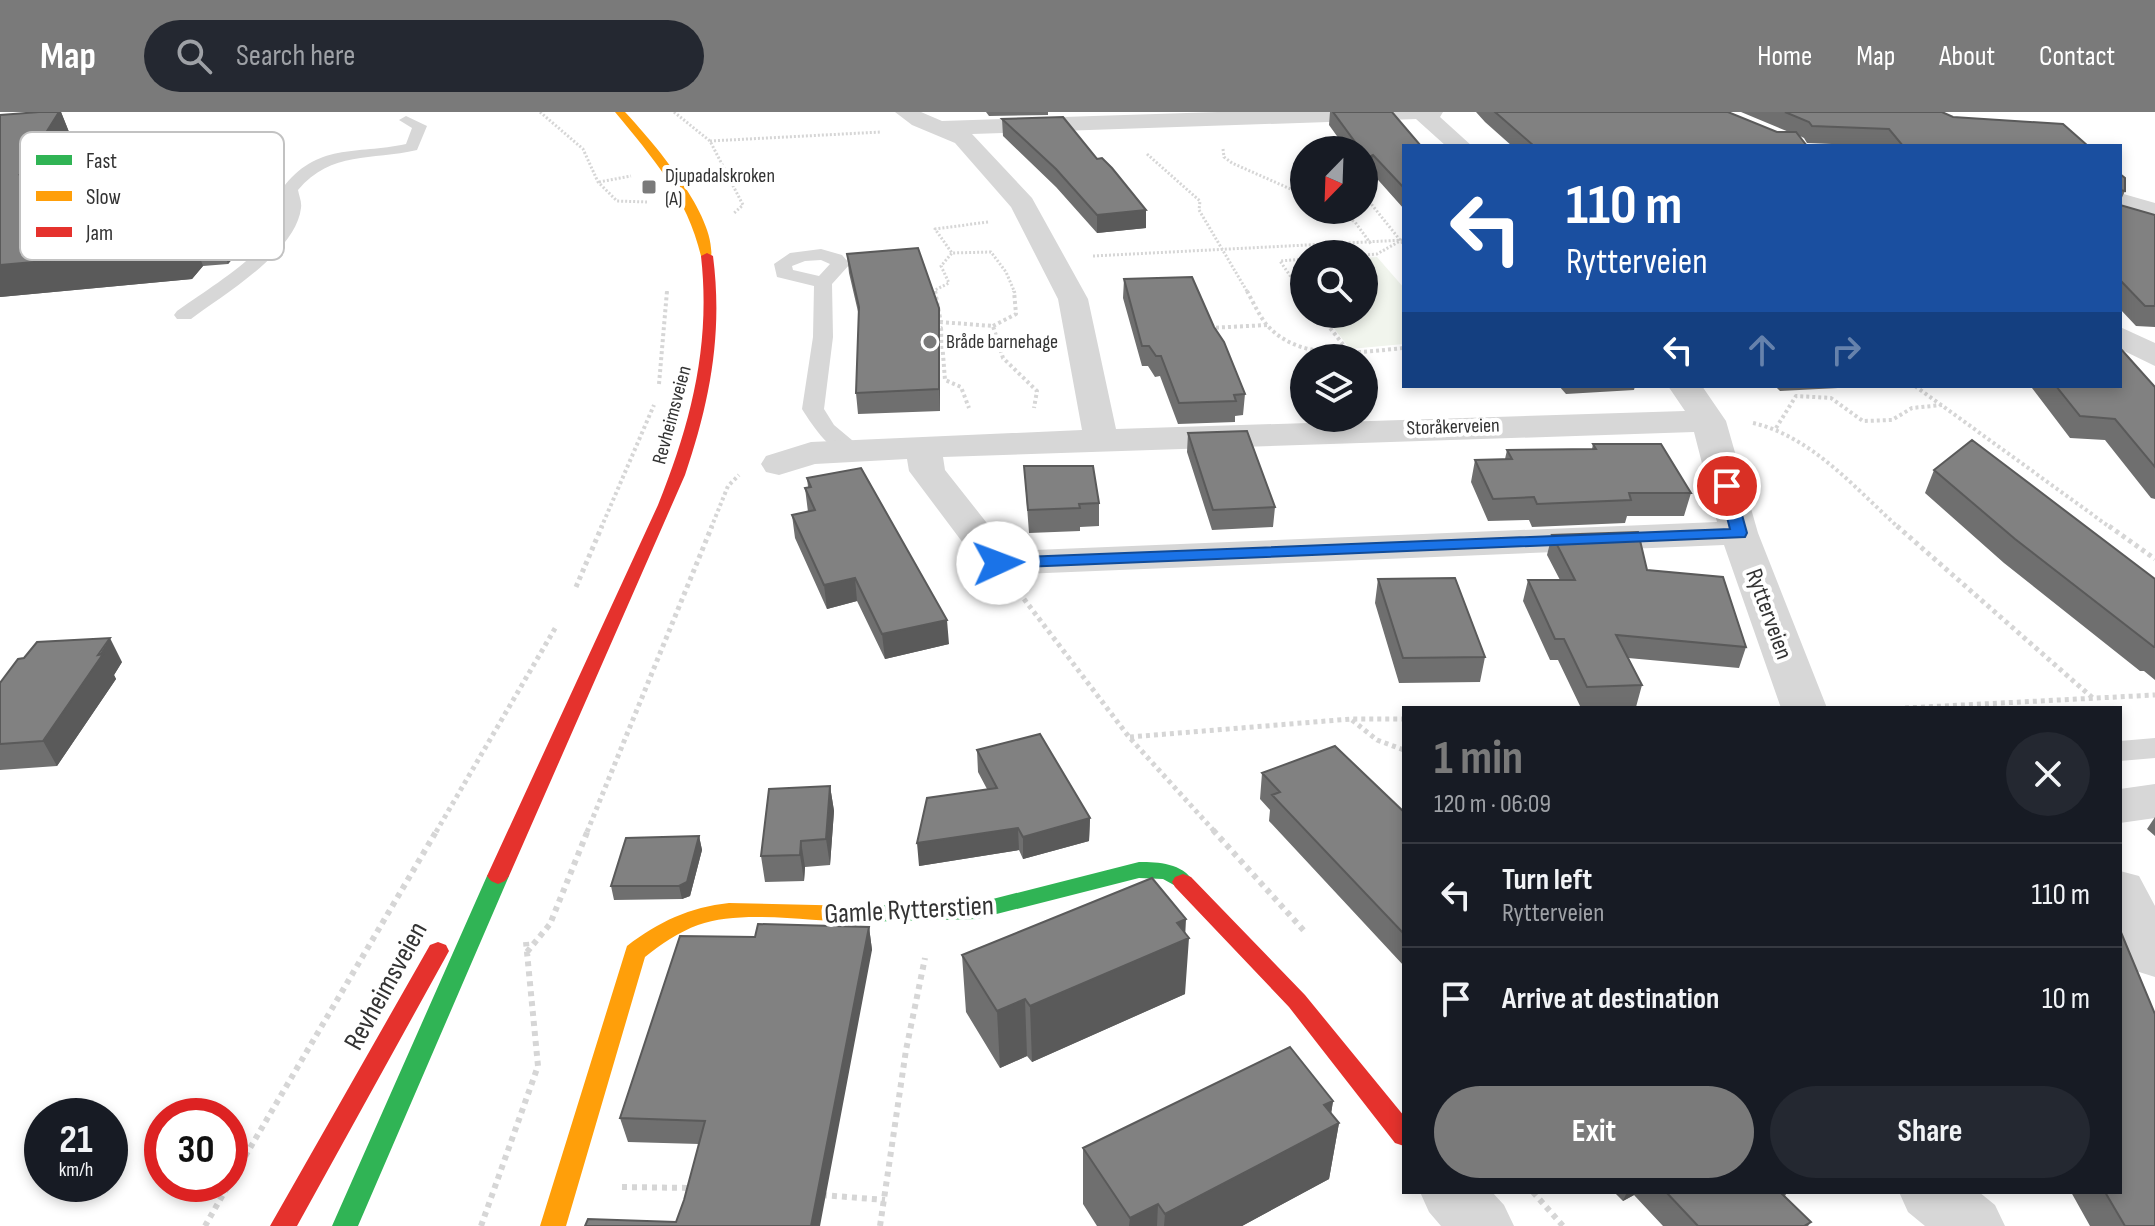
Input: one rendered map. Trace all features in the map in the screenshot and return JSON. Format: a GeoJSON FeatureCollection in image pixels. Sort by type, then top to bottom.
{"type":"FeatureCollection","features":[{"type":"Feature","properties":{"kind":"main road","name":"Revheimsveien"},"geometry":{"type":"LineString","coordinates":[[345,1226],[561,733],[684,467],[707,380],[713,312],[709,264],[696,213],[681,182],[666,162],[620,112]]}},
{"type":"Feature","properties":{"kind":"main road","name":"Revheimsveien"},"geometry":{"type":"LineString","coordinates":[[469,897],[561,733]]}},
{"type":"Feature","properties":{"kind":"main road","name":"Gamle Rytterstien"},"geometry":{"type":"LineString","coordinates":[[553,1226],[635,952],[653,938],[697,916],[728,912],[834,915],[977,911],[1139,870],[1160,870],[1176,875],[1297,1001],[1402,1132]]}},
{"type":"Feature","properties":{"kind":"main road","name":"Revheimsveien"},"geometry":{"type":"LineString","coordinates":[[283,1226],[445,938]]}},
{"type":"Feature","properties":{"kind":"street"},"geometry":{"type":"LineString","coordinates":[[906,112],[926,125],[963,138],[1023,204],[1073,299],[1101,439]]}},
{"type":"Feature","properties":{"kind":"street"},"geometry":{"type":"LineString","coordinates":[[1422,112],[1458,144]]}},
{"type":"Feature","properties":{"kind":"street"},"geometry":{"type":"LineString","coordinates":[[939,128],[1432,112]]}},
{"type":"Feature","properties":{"kind":"street"},"geometry":{"type":"LineString","coordinates":[[2122,202],[2155,211]]}},
{"type":"Feature","properties":{"kind":"street"},"geometry":{"type":"LineString","coordinates":[[2122,337],[2155,356]]}},
{"type":"Feature","properties":{"kind":"street","name":"Storåkerveien"},"geometry":{"type":"LineString","coordinates":[[763,465],[811,453],[1698,405]]}},
{"type":"Feature","properties":{"kind":"street","name":"Rytterveien"},"geometry":{"type":"LineString","coordinates":[[1698,405],[1739,533],[1803,706]]}},
{"type":"Feature","properties":{"kind":"street"},"geometry":{"type":"LineString","coordinates":[[923,447],[927,471],[998,563],[1739,533]]}},
{"type":"Feature","properties":{"kind":"street"},"geometry":{"type":"LineString","coordinates":[[2122,806],[2155,801]]}},
{"type":"Feature","properties":{"kind":"street"},"geometry":{"type":"LineString","coordinates":[[2122,894],[2155,956]]}},
{"type":"Feature","properties":{"kind":"street"},"geometry":{"type":"LineString","coordinates":[[1454,1194],[1481,1226]]}},
{"type":"Feature","properties":{"kind":"street"},"geometry":{"type":"LineString","coordinates":[[1933,1194],[1972,1226]]}},
{"type":"Feature","properties":{"kind":"street"},"geometry":{"type":"LineString","coordinates":[[1964,1194],[1972,1226]]}},
{"type":"Feature","properties":{"kind":"lane"},"geometry":{"type":"LineString","coordinates":[[284,230],[293,205],[290,189],[306,169],[340,155],[412,147],[420,126],[406,120]]}},
{"type":"Feature","properties":{"kind":"lane"},"geometry":{"type":"LineString","coordinates":[[184,315],[257,260]]}},
{"type":"Feature","properties":{"kind":"lane"},"geometry":{"type":"LineString","coordinates":[[823,283],[823,337],[813,409],[826,429],[854,451]]}},
{"type":"Feature","properties":{"kind":"lane"},"geometry":{"type":"LineString","coordinates":[[2122,751],[2155,748]]}},
{"type":"Feature","properties":{"kind":"path"},"geometry":{"type":"LineString","coordinates":[[540,112],[583,149],[598,182],[617,201],[648,202],[650,217]]}},
{"type":"Feature","properties":{"kind":"path"},"geometry":{"type":"LineString","coordinates":[[1252,117],[1254,129],[1225,144],[1222,150],[1224,157],[1290,188]]}},
{"type":"Feature","properties":{"kind":"path"},"geometry":{"type":"LineString","coordinates":[[1134,121],[1145,152],[1200,201],[1199,210],[1267,325],[1293,344]]}},
{"type":"Feature","properties":{"kind":"path"},"geometry":{"type":"LineString","coordinates":[[710,141],[939,128]]}},
{"type":"Feature","properties":{"kind":"path"},"geometry":{"type":"LineString","coordinates":[[598,182],[631,176]]}},
{"type":"Feature","properties":{"kind":"path"},"geometry":{"type":"LineString","coordinates":[[1378,212],[1402,241]]}},
{"type":"Feature","properties":{"kind":"path"},"geometry":{"type":"LineString","coordinates":[[952,253],[936,232],[938,227],[999,221]]}},
{"type":"Feature","properties":{"kind":"path"},"geometry":{"type":"LineString","coordinates":[[1378,244],[1402,242]]}},
{"type":"Feature","properties":{"kind":"path"},"geometry":{"type":"LineString","coordinates":[[1378,254],[1402,242]]}},
{"type":"Feature","properties":{"kind":"path"},"geometry":{"type":"LineString","coordinates":[[1051,258],[1290,247]]}},
{"type":"Feature","properties":{"kind":"path"},"geometry":{"type":"LineString","coordinates":[[928,329],[941,325],[958,321],[993,326],[1016,314],[1016,297],[1004,266],[991,252],[952,253],[941,266],[949,283],[935,290],[941,325],[945,380],[961,387],[969,408],[980,414]]}},
{"type":"Feature","properties":{"kind":"path"},"geometry":{"type":"LineString","coordinates":[[1290,260],[1280,261],[1290,276]]}},
{"type":"Feature","properties":{"kind":"path"},"geometry":{"type":"LineString","coordinates":[[573,595],[658,396],[668,277]]}},
{"type":"Feature","properties":{"kind":"path"},"geometry":{"type":"LineString","coordinates":[[1205,328],[1267,325]]}},
{"type":"Feature","properties":{"kind":"path"},"geometry":{"type":"LineString","coordinates":[[993,326],[1004,360],[1038,389],[1040,397],[1035,407],[1023,414]]}},
{"type":"Feature","properties":{"kind":"path"},"geometry":{"type":"LineString","coordinates":[[1330,328],[1342,344]]}},
{"type":"Feature","properties":{"kind":"path"},"geometry":{"type":"LineString","coordinates":[[1378,350],[1402,348]]}},
{"type":"Feature","properties":{"kind":"path"},"geometry":{"type":"LineString","coordinates":[[1918,388],[2155,559]]}},
{"type":"Feature","properties":{"kind":"path"},"geometry":{"type":"LineString","coordinates":[[1776,428],[1796,396],[1831,398],[1863,421],[1892,420],[1912,408],[1943,405]]}},
{"type":"Feature","properties":{"kind":"path"},"geometry":{"type":"LineString","coordinates":[[1698,405],[1776,428],[1811,450],[2095,700]]}},
{"type":"Feature","properties":{"kind":"path"},"geometry":{"type":"LineString","coordinates":[[527,952],[550,924],[728,486],[763,465]]}},
{"type":"Feature","properties":{"kind":"path"},"geometry":{"type":"LineString","coordinates":[[998,563],[1129,737],[1244,860],[1314,942]]}},
{"type":"Feature","properties":{"kind":"path"},"geometry":{"type":"LineString","coordinates":[[248,1152],[559,621]]}},
{"type":"Feature","properties":{"kind":"path"},"geometry":{"type":"LineString","coordinates":[[1952,706],[2155,695]]}},
{"type":"Feature","properties":{"kind":"path"},"geometry":{"type":"LineString","coordinates":[[1129,737],[1351,719],[1402,719]]}},
{"type":"Feature","properties":{"kind":"path"},"geometry":{"type":"LineString","coordinates":[[1351,719],[1377,740],[1402,749]]}},
{"type":"Feature","properties":{"kind":"path"},"geometry":{"type":"LineString","coordinates":[[880,1226],[906,1050],[935,914]]}},
{"type":"Feature","properties":{"kind":"path"},"geometry":{"type":"LineString","coordinates":[[481,1226],[538,1066]]}},
{"type":"Feature","properties":{"kind":"path"},"geometry":{"type":"LineString","coordinates":[[564,1187],[696,1188]]}},
{"type":"Feature","properties":{"kind":"path"},"geometry":{"type":"LineString","coordinates":[[814,1194],[885,1200]]}},
{"type":"Feature","properties":{"kind":"path"},"geometry":{"type":"LineString","coordinates":[[1535,1194],[1563,1226]]}},
{"type":"Feature","properties":{"kind":"path"},"geometry":{"type":"LineString","coordinates":[[205,1226],[219,1202]]}},
{"type":"Feature","properties":{"kind":"shaded area"},"geometry":{"type":"Polygon","coordinates":[[[1378,258],[1402,286],[1402,344],[1346,344],[1334,328],[1378,328],[1378,258]]]}},
{"type":"Feature","properties":{"kind":"building"},"geometry":{"type":"Polygon","coordinates":[[[59,112],[46,132],[20,132],[20,260],[56,260],[0,265],[0,115],[59,112]]]}},
{"type":"Feature","properties":{"kind":"building"},"geometry":{"type":"Polygon","coordinates":[[[1333,112],[1392,112],[1419,144],[1402,144],[1402,186],[1378,160],[1378,136],[1351,136],[1333,112]]]}},
{"type":"Feature","properties":{"kind":"building"},"geometry":{"type":"Polygon","coordinates":[[[1495,112],[1728,112],[1777,132],[1796,132],[1805,144],[1532,144],[1495,112]]]}},
{"type":"Feature","properties":{"kind":"building"},"geometry":{"type":"Polygon","coordinates":[[[1785,112],[1942,112],[1953,117],[2063,124],[2086,144],[1901,144],[1889,129],[1812,126],[1785,112]]]}},
{"type":"Feature","properties":{"kind":"building"},"geometry":{"type":"Polygon","coordinates":[[[1063,117],[1097,159],[1102,158],[1112,168],[1146,210],[1097,215],[1056,169],[1002,119],[1063,117]]]}},
{"type":"Feature","properties":{"kind":"building"},"geometry":{"type":"Polygon","coordinates":[[[2122,176],[2125,178],[2125,191],[2122,190],[2122,176]]]}},
{"type":"Feature","properties":{"kind":"building"},"geometry":{"type":"Polygon","coordinates":[[[2122,206],[2155,215],[2155,306],[2145,306],[2122,282],[2122,206]]]}},
{"type":"Feature","properties":{"kind":"building"},"geometry":{"type":"Polygon","coordinates":[[[918,248],[939,308],[939,389],[856,393],[859,307],[847,254],[918,248]]]}},
{"type":"Feature","properties":{"kind":"building"},"geometry":{"type":"Polygon","coordinates":[[[1192,277],[1245,394],[1234,395],[1236,401],[1179,403],[1161,356],[1156,356],[1149,346],[1142,346],[1124,279],[1192,277]]]}},
{"type":"Feature","properties":{"kind":"building"},"geometry":{"type":"Polygon","coordinates":[[[2122,350],[2155,387],[2155,467],[2115,419],[2080,416],[2058,388],[2122,388],[2122,350]]]}},
{"type":"Feature","properties":{"kind":"building"},"geometry":{"type":"Polygon","coordinates":[[[1247,431],[1275,507],[1213,510],[1188,433],[1247,431]]]}},
{"type":"Feature","properties":{"kind":"building"},"geometry":{"type":"Polygon","coordinates":[[[1972,440],[2155,579],[2155,647],[2015,539],[1934,470],[1972,440]]]}},
{"type":"Feature","properties":{"kind":"building"},"geometry":{"type":"Polygon","coordinates":[[[1593,444],[1661,444],[1691,493],[1629,493],[1631,500],[1537,504],[1534,497],[1493,499],[1475,460],[1512,459],[1507,450],[1596,449],[1593,444]]]}},
{"type":"Feature","properties":{"kind":"building"},"geometry":{"type":"Polygon","coordinates":[[[1024,466],[1093,466],[1099,503],[1079,504],[1080,508],[1028,510],[1024,466]]]}},
{"type":"Feature","properties":{"kind":"building"},"geometry":{"type":"Polygon","coordinates":[[[861,468],[947,620],[882,634],[855,578],[824,585],[792,515],[815,510],[805,488],[811,487],[807,478],[861,468]]]}},
{"type":"Feature","properties":{"kind":"building"},"geometry":{"type":"Polygon","coordinates":[[[1638,532],[1647,570],[1723,577],[1746,647],[1616,635],[1642,685],[1587,687],[1564,639],[1555,639],[1528,580],[1575,580],[1552,535],[1638,532]]]}},
{"type":"Feature","properties":{"kind":"building"},"geometry":{"type":"Polygon","coordinates":[[[1455,578],[1485,657],[1403,658],[1378,579],[1455,578]]]}},
{"type":"Feature","properties":{"kind":"building"},"geometry":{"type":"Polygon","coordinates":[[[110,638],[98,655],[103,654],[43,741],[0,744],[0,683],[18,659],[24,658],[37,642],[110,638]]]}},
{"type":"Feature","properties":{"kind":"building"},"geometry":{"type":"Polygon","coordinates":[[[1040,734],[1090,818],[1023,837],[1018,828],[917,843],[927,798],[997,788],[977,750],[1040,734]]]}},
{"type":"Feature","properties":{"kind":"building"},"geometry":{"type":"Polygon","coordinates":[[[1335,746],[1402,810],[1402,932],[1272,795],[1280,792],[1262,773],[1335,746]]]}},
{"type":"Feature","properties":{"kind":"building"},"geometry":{"type":"Polygon","coordinates":[[[830,786],[826,839],[801,841],[800,855],[761,856],[769,789],[830,786]]]}},
{"type":"Feature","properties":{"kind":"building"},"geometry":{"type":"Polygon","coordinates":[[[699,836],[687,882],[679,886],[611,886],[626,838],[699,836]]]}},
{"type":"Feature","properties":{"kind":"building"},"geometry":{"type":"Polygon","coordinates":[[[1152,878],[1186,919],[1177,923],[1189,938],[1030,1006],[1025,999],[997,1011],[962,955],[1152,878]]]}},
{"type":"Feature","properties":{"kind":"building"},"geometry":{"type":"Polygon","coordinates":[[[758,924],[869,927],[811,1226],[585,1226],[588,1219],[676,1222],[705,1121],[620,1118],[680,936],[755,937],[758,924]]]}},
{"type":"Feature","properties":{"kind":"building"},"geometry":{"type":"Polygon","coordinates":[[[2122,935],[2155,1014],[2155,1226],[2125,1226],[2106,1194],[2122,1194],[2122,935]]]}},
{"type":"Feature","properties":{"kind":"building"},"geometry":{"type":"Polygon","coordinates":[[[1290,1047],[1333,1101],[1324,1105],[1339,1123],[1165,1214],[1158,1204],[1130,1218],[1083,1148],[1290,1047]]]}},
{"type":"Feature","properties":{"kind":"building"},"geometry":{"type":"Polygon","coordinates":[[[1668,1194],[1782,1194],[1811,1222],[1804,1226],[1698,1226],[1668,1194]]]}},
{"type":"Feature","properties":{"kind":"traffic: fast"},"geometry":{"type":"LineString","coordinates":[[858,914],[977,911],[1139,870],[1168,872],[1183,882]]}},
{"type":"Feature","properties":{"kind":"traffic: fast"},"geometry":{"type":"LineString","coordinates":[[345,1226],[498,876]]}},
{"type":"Feature","properties":{"kind":"traffic: slow"},"geometry":{"type":"LineString","coordinates":[[620,112],[649,144],[685,196],[702,235],[707,256]]}},
{"type":"Feature","properties":{"kind":"traffic: slow"},"geometry":{"type":"LineString","coordinates":[[553,1226],[635,952],[679,924],[710,913],[858,914]]}},
{"type":"Feature","properties":{"kind":"traffic: jam"},"geometry":{"type":"LineString","coordinates":[[498,876],[666,505],[688,444],[709,352],[712,321],[707,256]]}},
{"type":"Feature","properties":{"kind":"traffic: jam"},"geometry":{"type":"LineString","coordinates":[[1183,882],[1297,1001],[1402,1132]]}},
{"type":"Feature","properties":{"kind":"traffic: jam"},"geometry":{"type":"LineString","coordinates":[[283,1226],[438,951]]}},
{"type":"Feature","properties":{"kind":"place","name":"Djupadalskroken (A)"},"geometry":{"type":"Point","coordinates":[649,187]}},
{"type":"Feature","properties":{"kind":"place","name":"Bråde barnehage"},"geometry":{"type":"Point","coordinates":[930,342]}},
{"type":"Feature","properties":{"kind":"route"},"geometry":{"type":"LineString","coordinates":[[998,563],[1739,533],[1727,486]]}}]}
